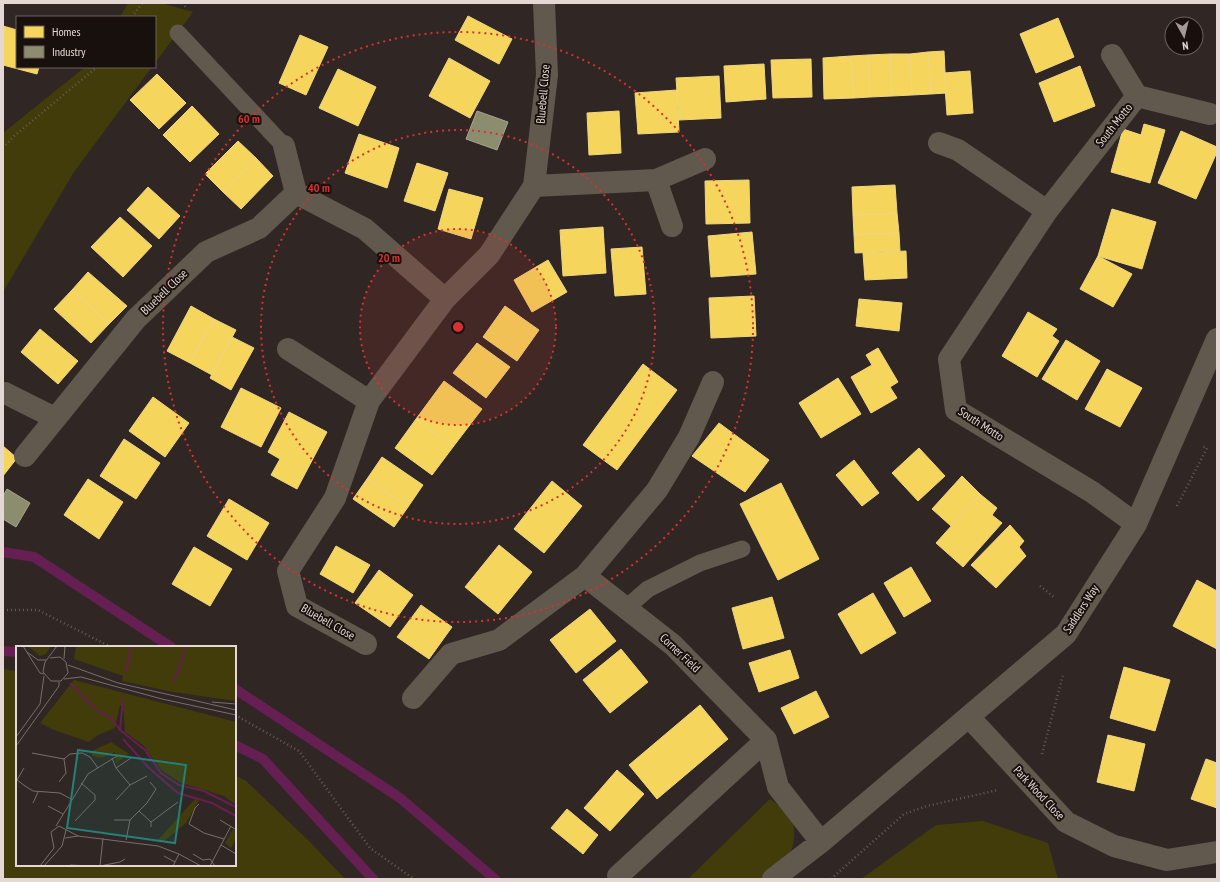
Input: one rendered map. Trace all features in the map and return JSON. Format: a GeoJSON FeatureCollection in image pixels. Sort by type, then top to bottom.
{"type":"FeatureCollection","features":[{"type":"Feature","properties":{"kind":"street","name":"Bluebell Close"},"geometry":{"type":"LineString","coordinates":[[366,644],[297,606],[288,571],[336,498],[369,401],[445,299],[489,255],[534,186],[547,75],[544,3]]}},
{"type":"Feature","properties":{"kind":"street","name":"South Motto"},"geometry":{"type":"LineString","coordinates":[[1112,55],[1137,96],[1210,114]]}},
{"type":"Feature","properties":{"kind":"street","name":"South Motto"},"geometry":{"type":"LineString","coordinates":[[1136,524],[1092,492],[956,410],[949,358],[1047,211],[1137,96]]}},
{"type":"Feature","properties":{"kind":"street"},"geometry":{"type":"LineString","coordinates":[[939,143],[958,150],[1047,211]]}},
{"type":"Feature","properties":{"kind":"street"},"geometry":{"type":"LineString","coordinates":[[284,146],[296,193],[365,229],[445,299]]}},
{"type":"Feature","properties":{"kind":"street"},"geometry":{"type":"LineString","coordinates":[[534,186],[656,180],[705,159]]}},
{"type":"Feature","properties":{"kind":"street"},"geometry":{"type":"LineString","coordinates":[[656,180],[672,226]]}},
{"type":"Feature","properties":{"kind":"street","name":"Bluebell Close"},"geometry":{"type":"LineString","coordinates":[[25,456],[136,319],[206,252],[259,228],[296,193]]}},
{"type":"Feature","properties":{"kind":"street","name":"Saddlers Way"},"geometry":{"type":"LineString","coordinates":[[773,879],[821,842],[1066,634],[1136,524],[1217,339]]}},
{"type":"Feature","properties":{"kind":"street"},"geometry":{"type":"LineString","coordinates":[[288,348],[369,401]]}},
{"type":"Feature","properties":{"kind":"street"},"geometry":{"type":"LineString","coordinates":[[413,698],[451,654],[499,640],[585,576],[657,490],[689,437],[713,382]]}},
{"type":"Feature","properties":{"kind":"street"},"geometry":{"type":"LineString","coordinates":[[5,393],[55,418]]}},
{"type":"Feature","properties":{"kind":"street","name":"Corner Field"},"geometry":{"type":"LineString","coordinates":[[585,576],[673,645],[766,740]]}},
{"type":"Feature","properties":{"kind":"street","name":"Park Wood Close"},"geometry":{"type":"LineString","coordinates":[[969,717],[1066,822],[1114,846],[1167,860],[1217,852]]}},
{"type":"Feature","properties":{"kind":"street"},"geometry":{"type":"LineString","coordinates":[[618,876],[766,740],[778,787],[821,842]]}},
{"type":"Feature","properties":{"kind":"lane"},"geometry":{"type":"LineString","coordinates":[[178,33],[284,146]]}},
{"type":"Feature","properties":{"kind":"lane"},"geometry":{"type":"LineString","coordinates":[[626,608],[648,589],[700,563],[742,549]]}},
{"type":"Feature","properties":{"kind":"path"},"geometry":{"type":"LineString","coordinates":[[133,16],[142,3]]}},
{"type":"Feature","properties":{"kind":"path"},"geometry":{"type":"LineString","coordinates":[[3,148],[12,137],[96,68]]}},
{"type":"Feature","properties":{"kind":"path"},"geometry":{"type":"LineString","coordinates":[[3,610],[38,610],[109,646]]}},
{"type":"Feature","properties":{"kind":"path"},"geometry":{"type":"LineString","coordinates":[[236,716],[299,751],[370,848],[414,879]]}},
{"type":"Feature","properties":{"kind":"path"},"geometry":{"type":"LineString","coordinates":[[831,879],[904,814],[927,806],[1012,787],[1023,777]]}},
{"type":"Feature","properties":{"kind":"shaded area"},"geometry":{"type":"Polygon","coordinates":[[[128,3],[161,3],[193,12],[156,62],[156,16],[121,16],[128,3]]]}},
{"type":"Feature","properties":{"kind":"shaded area"},"geometry":{"type":"Polygon","coordinates":[[[84,68],[151,68],[74,172],[3,292],[3,133],[84,68]]]}},
{"type":"Feature","properties":{"kind":"shaded area"},"geometry":{"type":"Polygon","coordinates":[[[3,669],[16,671],[16,866],[236,866],[236,776],[246,781],[309,841],[345,879],[3,879],[3,669]]]}},
{"type":"Feature","properties":{"kind":"shaded area"},"geometry":{"type":"Polygon","coordinates":[[[770,799],[792,815],[794,826],[792,848],[783,864],[778,869],[767,879],[688,879],[770,799]]]}},
{"type":"Feature","properties":{"kind":"shaded area"},"geometry":{"type":"Polygon","coordinates":[[[983,821],[1048,843],[1058,879],[861,879],[936,825],[983,821]]]}},
{"type":"Feature","properties":{"kind":"building: Homes"},"geometry":{"type":"Polygon","coordinates":[[[468,16],[512,39],[499,64],[455,40],[468,16]]]}},
{"type":"Feature","properties":{"kind":"building: Homes"},"geometry":{"type":"Polygon","coordinates":[[[1058,18],[1074,57],[1036,73],[1020,34],[1058,18]]]}},
{"type":"Feature","properties":{"kind":"building: Homes"},"geometry":{"type":"Polygon","coordinates":[[[3,26],[16,30],[16,68],[39,68],[37,74],[3,65],[3,26]]]}},
{"type":"Feature","properties":{"kind":"building: Homes"},"geometry":{"type":"Polygon","coordinates":[[[300,35],[328,47],[306,95],[279,83],[300,35]]]}},
{"type":"Feature","properties":{"kind":"building: Homes"},"geometry":{"type":"Polygon","coordinates":[[[944,51],[946,93],[931,94],[928,52],[944,51]]]}},
{"type":"Feature","properties":{"kind":"building: Homes"},"geometry":{"type":"Polygon","coordinates":[[[928,52],[931,94],[912,95],[910,54],[928,52]]]}},
{"type":"Feature","properties":{"kind":"building: Homes"},"geometry":{"type":"Polygon","coordinates":[[[890,54],[910,54],[912,95],[892,96],[890,54]]]}},
{"type":"Feature","properties":{"kind":"building: Homes"},"geometry":{"type":"Polygon","coordinates":[[[890,54],[892,96],[870,97],[868,55],[890,54]]]}},
{"type":"Feature","properties":{"kind":"building: Homes"},"geometry":{"type":"Polygon","coordinates":[[[868,55],[870,97],[854,98],[851,56],[868,55]]]}},
{"type":"Feature","properties":{"kind":"building: Homes"},"geometry":{"type":"Polygon","coordinates":[[[851,56],[854,98],[824,99],[823,58],[851,56]]]}},
{"type":"Feature","properties":{"kind":"building: Homes"},"geometry":{"type":"Polygon","coordinates":[[[449,58],[490,81],[470,118],[429,96],[449,58]]]}},
{"type":"Feature","properties":{"kind":"building: Homes"},"geometry":{"type":"Polygon","coordinates":[[[811,59],[812,97],[773,98],[771,60],[811,59]]]}},
{"type":"Feature","properties":{"kind":"building: Homes"},"geometry":{"type":"Polygon","coordinates":[[[764,64],[766,99],[726,102],[724,66],[764,64]]]}},
{"type":"Feature","properties":{"kind":"building: Homes"},"geometry":{"type":"Polygon","coordinates":[[[1080,66],[1095,106],[1054,122],[1039,83],[1080,66]]]}},
{"type":"Feature","properties":{"kind":"building: Homes"},"geometry":{"type":"Polygon","coordinates":[[[338,69],[376,87],[358,126],[319,108],[338,69]]]}},
{"type":"Feature","properties":{"kind":"building: Homes"},"geometry":{"type":"Polygon","coordinates":[[[970,71],[973,113],[947,115],[944,73],[970,71]]]}},
{"type":"Feature","properties":{"kind":"building: Homes"},"geometry":{"type":"Polygon","coordinates":[[[157,74],[186,103],[159,129],[130,100],[157,74]]]}},
{"type":"Feature","properties":{"kind":"building: Homes"},"geometry":{"type":"Polygon","coordinates":[[[719,76],[721,118],[679,120],[676,78],[719,76]]]}},
{"type":"Feature","properties":{"kind":"building: Homes"},"geometry":{"type":"Polygon","coordinates":[[[677,90],[679,132],[638,134],[635,93],[677,90]]]}},
{"type":"Feature","properties":{"kind":"building: Homes"},"geometry":{"type":"Polygon","coordinates":[[[192,106],[219,134],[190,162],[163,135],[192,106]]]}},
{"type":"Feature","properties":{"kind":"building: Homes"},"geometry":{"type":"Polygon","coordinates":[[[619,111],[621,153],[589,155],[587,113],[619,111]]]}},
{"type":"Feature","properties":{"kind":"building: Homes"},"geometry":{"type":"Polygon","coordinates":[[[1144,124],[1165,130],[1150,183],[1111,172],[1123,129],[1141,135],[1144,124]]]}},
{"type":"Feature","properties":{"kind":"building: Homes"},"geometry":{"type":"Polygon","coordinates":[[[1181,131],[1217,147],[1217,152],[1196,199],[1158,183],[1181,131]]]}},
{"type":"Feature","properties":{"kind":"building: Homes"},"geometry":{"type":"Polygon","coordinates":[[[359,134],[399,148],[387,188],[345,173],[359,134]]]}},
{"type":"Feature","properties":{"kind":"building: Homes"},"geometry":{"type":"Polygon","coordinates":[[[238,141],[256,158],[223,192],[205,174],[238,141]]]}},
{"type":"Feature","properties":{"kind":"building: Homes"},"geometry":{"type":"Polygon","coordinates":[[[256,158],[273,176],[241,209],[223,192],[256,158]]]}},
{"type":"Feature","properties":{"kind":"building: Homes"},"geometry":{"type":"Polygon","coordinates":[[[417,163],[448,173],[435,211],[404,201],[417,163]]]}},
{"type":"Feature","properties":{"kind":"building: Homes"},"geometry":{"type":"Polygon","coordinates":[[[749,180],[750,223],[706,224],[705,181],[749,180]]]}},
{"type":"Feature","properties":{"kind":"building: Homes"},"geometry":{"type":"Polygon","coordinates":[[[895,185],[897,213],[853,215],[852,187],[895,185]]]}},
{"type":"Feature","properties":{"kind":"building: Homes"},"geometry":{"type":"Polygon","coordinates":[[[148,187],[180,216],[159,239],[127,210],[148,187]]]}},
{"type":"Feature","properties":{"kind":"building: Homes"},"geometry":{"type":"Polygon","coordinates":[[[449,189],[483,198],[471,239],[438,229],[449,189]]]}},
{"type":"Feature","properties":{"kind":"building: Homes"},"geometry":{"type":"Polygon","coordinates":[[[1112,209],[1156,222],[1142,269],[1098,256],[1112,209]]]}},
{"type":"Feature","properties":{"kind":"building: Homes"},"geometry":{"type":"Polygon","coordinates":[[[897,213],[899,233],[854,235],[853,215],[897,213]]]}},
{"type":"Feature","properties":{"kind":"building: Homes"},"geometry":{"type":"Polygon","coordinates":[[[120,217],[152,246],[123,277],[91,247],[120,217]]]}},
{"type":"Feature","properties":{"kind":"building: Homes"},"geometry":{"type":"Polygon","coordinates":[[[603,227],[606,273],[563,276],[560,230],[603,227]]]}},
{"type":"Feature","properties":{"kind":"building: Homes"},"geometry":{"type":"Polygon","coordinates":[[[752,232],[756,274],[711,277],[708,236],[752,232]]]}},
{"type":"Feature","properties":{"kind":"building: Homes"},"geometry":{"type":"Polygon","coordinates":[[[899,233],[900,251],[855,253],[854,235],[899,233]]]}},
{"type":"Feature","properties":{"kind":"building: Homes"},"geometry":{"type":"Polygon","coordinates":[[[642,247],[646,294],[615,296],[611,249],[642,247]]]}},
{"type":"Feature","properties":{"kind":"building: Homes"},"geometry":{"type":"Polygon","coordinates":[[[906,251],[907,278],[865,280],[863,253],[906,251]]]}},
{"type":"Feature","properties":{"kind":"building: Homes"},"geometry":{"type":"Polygon","coordinates":[[[1098,256],[1132,274],[1113,307],[1080,289],[1098,256]]]}},
{"type":"Feature","properties":{"kind":"building: Homes"},"geometry":{"type":"Polygon","coordinates":[[[548,260],[567,292],[532,312],[514,280],[548,260]]]}},
{"type":"Feature","properties":{"kind":"building: Homes"},"geometry":{"type":"Polygon","coordinates":[[[88,272],[127,306],[109,324],[72,290],[88,272]]]}},
{"type":"Feature","properties":{"kind":"building: Homes"},"geometry":{"type":"Polygon","coordinates":[[[72,290],[109,324],[91,343],[54,309],[72,290]]]}},
{"type":"Feature","properties":{"kind":"building: Homes"},"geometry":{"type":"Polygon","coordinates":[[[754,296],[756,336],[711,338],[709,298],[754,296]]]}},
{"type":"Feature","properties":{"kind":"building: Homes"},"geometry":{"type":"Polygon","coordinates":[[[859,299],[902,303],[899,331],[856,326],[859,299]]]}},
{"type":"Feature","properties":{"kind":"building: Homes"},"geometry":{"type":"Polygon","coordinates":[[[191,306],[214,319],[190,363],[167,351],[191,306]]]}},
{"type":"Feature","properties":{"kind":"building: Homes"},"geometry":{"type":"Polygon","coordinates":[[[505,306],[539,330],[517,361],[483,337],[505,306]]]}},
{"type":"Feature","properties":{"kind":"building: Homes"},"geometry":{"type":"Polygon","coordinates":[[[1028,312],[1057,329],[1052,336],[1059,341],[1037,377],[1002,356],[1028,312]]]}},
{"type":"Feature","properties":{"kind":"building: Homes"},"geometry":{"type":"Polygon","coordinates":[[[214,319],[236,330],[212,375],[190,363],[214,319]]]}},
{"type":"Feature","properties":{"kind":"building: Homes"},"geometry":{"type":"Polygon","coordinates":[[[40,329],[78,361],[58,384],[21,352],[40,329]]]}},
{"type":"Feature","properties":{"kind":"building: Homes"},"geometry":{"type":"Polygon","coordinates":[[[232,337],[254,348],[231,390],[210,378],[232,337]]]}},
{"type":"Feature","properties":{"kind":"building: Homes"},"geometry":{"type":"Polygon","coordinates":[[[1066,340],[1100,361],[1077,400],[1042,379],[1066,340]]]}},
{"type":"Feature","properties":{"kind":"building: Homes"},"geometry":{"type":"Polygon","coordinates":[[[477,343],[510,367],[486,398],[453,373],[477,343]]]}},
{"type":"Feature","properties":{"kind":"building: Homes"},"geometry":{"type":"Polygon","coordinates":[[[878,348],[898,382],[890,387],[897,398],[871,413],[851,377],[872,365],[866,355],[878,348]]]}},
{"type":"Feature","properties":{"kind":"building: Homes"},"geometry":{"type":"Polygon","coordinates":[[[643,364],[677,390],[617,470],[583,445],[643,364]]]}},
{"type":"Feature","properties":{"kind":"building: Homes"},"geometry":{"type":"Polygon","coordinates":[[[1107,369],[1142,388],[1120,427],[1085,409],[1107,369]]]}},
{"type":"Feature","properties":{"kind":"building: Homes"},"geometry":{"type":"Polygon","coordinates":[[[838,378],[861,414],[821,438],[799,403],[838,378]]]}},
{"type":"Feature","properties":{"kind":"building: Homes"},"geometry":{"type":"Polygon","coordinates":[[[444,381],[482,409],[453,447],[416,419],[444,381]]]}},
{"type":"Feature","properties":{"kind":"building: Homes"},"geometry":{"type":"Polygon","coordinates":[[[241,388],[281,408],[261,447],[221,427],[241,388]]]}},
{"type":"Feature","properties":{"kind":"building: Homes"},"geometry":{"type":"Polygon","coordinates":[[[153,397],[189,423],[165,457],[129,431],[153,397]]]}},
{"type":"Feature","properties":{"kind":"building: Homes"},"geometry":{"type":"Polygon","coordinates":[[[289,412],[327,432],[297,489],[271,475],[280,459],[268,452],[289,412]]]}},
{"type":"Feature","properties":{"kind":"building: Homes"},"geometry":{"type":"Polygon","coordinates":[[[416,419],[453,447],[432,475],[395,448],[416,419]]]}},
{"type":"Feature","properties":{"kind":"building: Homes"},"geometry":{"type":"Polygon","coordinates":[[[719,423],[769,460],[745,492],[692,456],[719,423]]]}},
{"type":"Feature","properties":{"kind":"building: Homes"},"geometry":{"type":"Polygon","coordinates":[[[124,439],[160,463],[136,499],[100,476],[124,439]]]}},
{"type":"Feature","properties":{"kind":"building: Homes"},"geometry":{"type":"Polygon","coordinates":[[[3,446],[17,458],[3,476],[3,446]]]}},
{"type":"Feature","properties":{"kind":"building: Homes"},"geometry":{"type":"Polygon","coordinates":[[[919,448],[945,476],[918,501],[892,473],[919,448]]]}},
{"type":"Feature","properties":{"kind":"building: Homes"},"geometry":{"type":"Polygon","coordinates":[[[382,457],[423,485],[408,507],[367,479],[382,457]]]}},
{"type":"Feature","properties":{"kind":"building: Homes"},"geometry":{"type":"Polygon","coordinates":[[[854,460],[879,493],[862,506],[836,475],[854,460]]]}},
{"type":"Feature","properties":{"kind":"building: Homes"},"geometry":{"type":"Polygon","coordinates":[[[962,476],[980,494],[951,526],[932,509],[962,476]]]}},
{"type":"Feature","properties":{"kind":"building: Homes"},"geometry":{"type":"Polygon","coordinates":[[[88,479],[123,502],[99,539],[64,515],[88,479]]]}},
{"type":"Feature","properties":{"kind":"building: Homes"},"geometry":{"type":"Polygon","coordinates":[[[367,479],[408,507],[394,527],[353,499],[367,479]]]}},
{"type":"Feature","properties":{"kind":"building: Homes"},"geometry":{"type":"Polygon","coordinates":[[[552,481],[582,506],[544,553],[514,529],[552,481]]]}},
{"type":"Feature","properties":{"kind":"building: Homes"},"geometry":{"type":"Polygon","coordinates":[[[781,483],[819,559],[778,580],[740,504],[781,483]]]}},
{"type":"Feature","properties":{"kind":"building: Homes"},"geometry":{"type":"Polygon","coordinates":[[[980,494],[997,508],[992,515],[1002,523],[963,567],[936,543],[980,494]]]}},
{"type":"Feature","properties":{"kind":"building: Homes"},"geometry":{"type":"Polygon","coordinates":[[[229,499],[269,523],[247,560],[207,536],[229,499]]]}},
{"type":"Feature","properties":{"kind":"building: Homes"},"geometry":{"type":"Polygon","coordinates":[[[1010,525],[1024,541],[1019,547],[1026,556],[996,588],[971,565],[1010,525]]]}},
{"type":"Feature","properties":{"kind":"building: Homes"},"geometry":{"type":"Polygon","coordinates":[[[499,545],[532,572],[498,614],[465,587],[499,545]]]}},
{"type":"Feature","properties":{"kind":"building: Homes"},"geometry":{"type":"Polygon","coordinates":[[[336,546],[370,565],[353,593],[320,574],[336,546]]]}},
{"type":"Feature","properties":{"kind":"building: Homes"},"geometry":{"type":"Polygon","coordinates":[[[194,547],[232,569],[210,606],[172,584],[194,547]]]}},
{"type":"Feature","properties":{"kind":"building: Homes"},"geometry":{"type":"Polygon","coordinates":[[[911,567],[931,601],[904,617],[884,583],[911,567]]]}},
{"type":"Feature","properties":{"kind":"building: Homes"},"geometry":{"type":"Polygon","coordinates":[[[379,570],[413,595],[390,627],[355,603],[379,570]]]}},
{"type":"Feature","properties":{"kind":"building: Homes"},"geometry":{"type":"Polygon","coordinates":[[[1197,580],[1217,591],[1217,649],[1173,626],[1197,580]]]}},
{"type":"Feature","properties":{"kind":"building: Homes"},"geometry":{"type":"Polygon","coordinates":[[[873,593],[896,633],[861,654],[838,614],[873,593]]]}},
{"type":"Feature","properties":{"kind":"building: Homes"},"geometry":{"type":"Polygon","coordinates":[[[772,597],[784,638],[743,649],[732,608],[772,597]]]}},
{"type":"Feature","properties":{"kind":"building: Homes"},"geometry":{"type":"Polygon","coordinates":[[[421,605],[452,627],[429,659],[397,637],[421,605]]]}},
{"type":"Feature","properties":{"kind":"building: Homes"},"geometry":{"type":"Polygon","coordinates":[[[590,609],[616,641],[576,673],[550,640],[590,609]]]}},
{"type":"Feature","properties":{"kind":"building: Homes"},"geometry":{"type":"Polygon","coordinates":[[[621,649],[648,682],[610,713],[583,680],[621,649]]]}},
{"type":"Feature","properties":{"kind":"building: Homes"},"geometry":{"type":"Polygon","coordinates":[[[790,650],[799,678],[759,692],[749,663],[790,650]]]}},
{"type":"Feature","properties":{"kind":"building: Homes"},"geometry":{"type":"Polygon","coordinates":[[[1124,667],[1170,680],[1155,731],[1110,718],[1124,667]]]}},
{"type":"Feature","properties":{"kind":"building: Homes"},"geometry":{"type":"Polygon","coordinates":[[[816,691],[829,717],[794,734],[781,708],[816,691]]]}},
{"type":"Feature","properties":{"kind":"building: Homes"},"geometry":{"type":"Polygon","coordinates":[[[700,705],[728,739],[657,799],[629,765],[700,705]]]}},
{"type":"Feature","properties":{"kind":"building: Homes"},"geometry":{"type":"Polygon","coordinates":[[[1108,735],[1145,744],[1134,791],[1097,782],[1108,735]]]}},
{"type":"Feature","properties":{"kind":"building: Homes"},"geometry":{"type":"Polygon","coordinates":[[[1206,759],[1217,763],[1217,808],[1191,799],[1206,759]]]}},
{"type":"Feature","properties":{"kind":"building: Homes"},"geometry":{"type":"Polygon","coordinates":[[[617,770],[644,794],[610,831],[584,808],[617,770]]]}},
{"type":"Feature","properties":{"kind":"building: Homes"},"geometry":{"type":"Polygon","coordinates":[[[567,809],[598,835],[583,854],[551,828],[567,809]]]}},
{"type":"Feature","properties":{"kind":"building: Industry"},"geometry":{"type":"Polygon","coordinates":[[[477,111],[508,122],[497,150],[466,139],[477,111]]]}},
{"type":"Feature","properties":{"kind":"building: Industry"},"geometry":{"type":"Polygon","coordinates":[[[7,489],[30,503],[16,527],[3,519],[3,496],[7,489]]]}},
{"type":"Feature","properties":{"kind":"waterway"},"geometry":{"type":"LineString","coordinates":[[3,552],[34,557],[169,646]]}},
{"type":"Feature","properties":{"kind":"waterway"},"geometry":{"type":"LineString","coordinates":[[3,651],[16,652]]}},
{"type":"Feature","properties":{"kind":"waterway"},"geometry":{"type":"LineString","coordinates":[[236,690],[400,798],[495,879]]}},
{"type":"Feature","properties":{"kind":"waterway"},"geometry":{"type":"LineString","coordinates":[[236,746],[263,759],[373,879]]}}]}
